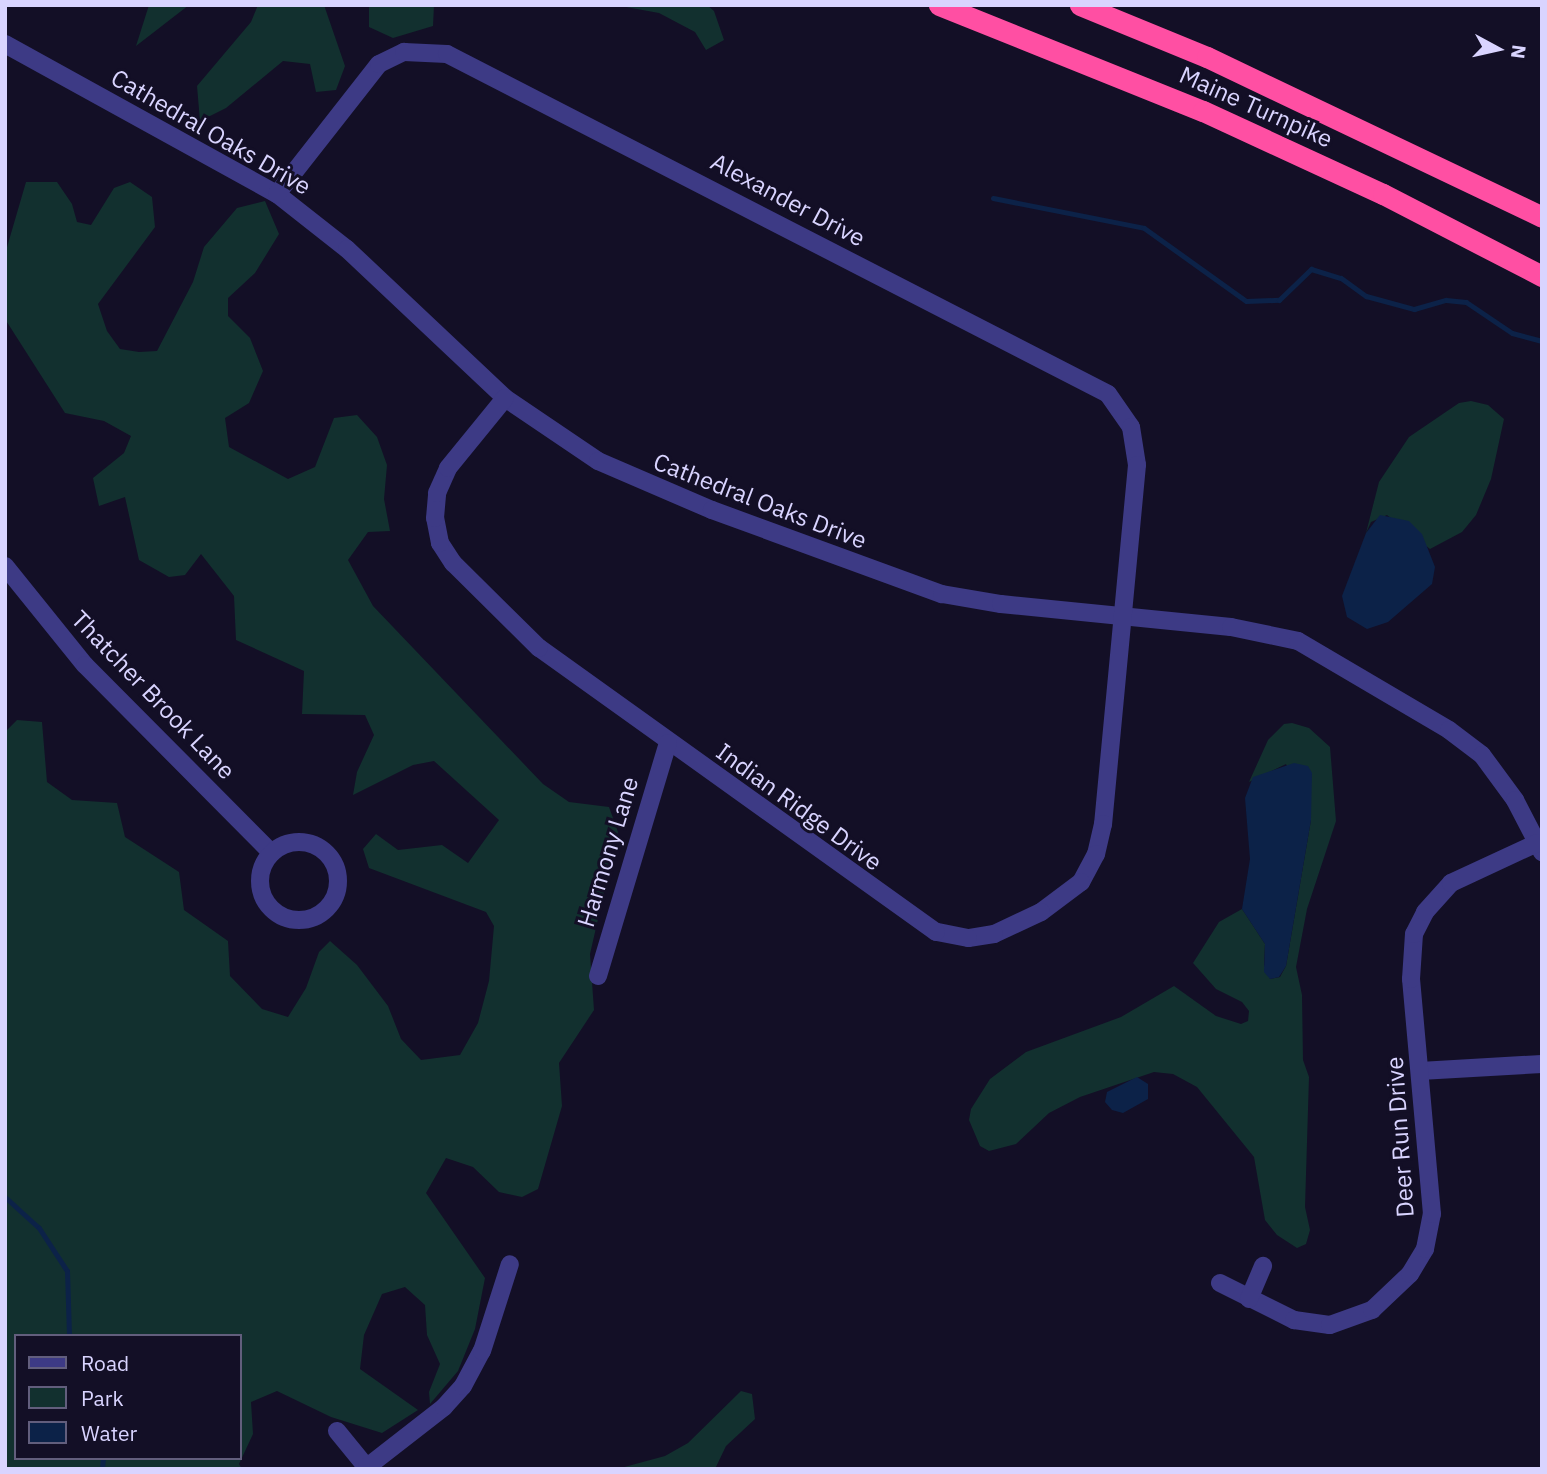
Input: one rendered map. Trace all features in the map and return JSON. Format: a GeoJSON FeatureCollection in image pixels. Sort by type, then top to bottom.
{"type":"FeatureCollection","features":[{"type":"Feature","properties":{"kind":"highway","name":"Maine Turnpike"},"geometry":{"type":"LineString","coordinates":[[939,5],[1215,116],[1383,194],[1542,276]]}},
{"type":"Feature","properties":{"kind":"highway","name":"Maine Turnpike"},"geometry":{"type":"LineString","coordinates":[[1080,5],[1207,57],[1542,218]]}},
{"type":"Feature","properties":{"kind":"street","name":"Cathedral Oaks Drive"},"geometry":{"type":"LineString","coordinates":[[5,44],[277,194],[347,249],[505,398],[578,450],[626,475],[873,572],[962,598],[1265,632],[1315,649],[1482,755],[1515,800],[1539,848]]}},
{"type":"Feature","properties":{"kind":"street","name":"Alexander Drive"},"geometry":{"type":"LineString","coordinates":[[277,194],[379,64],[404,52],[432,51],[484,71],[1108,394],[1128,420],[1136,456],[1120,617]]}},
{"type":"Feature","properties":{"kind":"street","name":"Indian Ridge Drive"},"geometry":{"type":"LineString","coordinates":[[505,398],[441,480],[435,518],[440,543],[477,589],[539,648],[923,925],[957,937],[994,934],[1074,889],[1096,854],[1120,617]]}},
{"type":"Feature","properties":{"kind":"street","name":"Thatcher Brook Lane"},"geometry":{"type":"LineString","coordinates":[[5,566],[85,665],[272,853]]}},
{"type":"Feature","properties":{"kind":"street","name":"Harmony Lane"},"geometry":{"type":"LineString","coordinates":[[598,976],[668,743]]}},
{"type":"Feature","properties":{"kind":"street"},"geometry":{"type":"LineString","coordinates":[[301,842],[329,856],[338,887],[326,909],[304,920],[273,911],[260,882],[272,853],[301,842]]}},
{"type":"Feature","properties":{"kind":"street","name":"Deer Run Drive"},"geometry":{"type":"LineString","coordinates":[[1220,1283],[1294,1321],[1340,1324],[1372,1310],[1409,1274],[1425,1249],[1432,1214],[1411,958],[1419,923],[1451,883],[1539,848]]}},
{"type":"Feature","properties":{"kind":"street"},"geometry":{"type":"LineString","coordinates":[[1420,1070],[1542,1064]]}},
{"type":"Feature","properties":{"kind":"street"},"geometry":{"type":"LineString","coordinates":[[337,1431],[367,1468],[444,1407],[463,1386],[482,1351],[510,1264]]}},
{"type":"Feature","properties":{"kind":"street"},"geometry":{"type":"LineString","coordinates":[[1249,1299],[1264,1266]]}},
{"type":"Feature","properties":{"kind":"green space"},"geometry":{"type":"Polygon","coordinates":[[[149,5],[189,5],[136,46],[149,5]]]}},
{"type":"Feature","properties":{"kind":"green space"},"geometry":{"type":"Polygon","coordinates":[[[258,5],[324,5],[345,66],[336,90],[316,92],[310,64],[283,61],[226,108],[200,121],[197,86],[251,22],[258,5]]]}},
{"type":"Feature","properties":{"kind":"green space"},"geometry":{"type":"Polygon","coordinates":[[[369,5],[434,5],[433,26],[393,38],[369,27],[369,5]]]}},
{"type":"Feature","properties":{"kind":"green space"},"geometry":{"type":"Polygon","coordinates":[[[615,5],[707,5],[714,11],[724,40],[706,50],[695,32],[659,13],[615,5]]]}},
{"type":"Feature","properties":{"kind":"green space"},"geometry":{"type":"Polygon","coordinates":[[[26,182],[57,182],[72,204],[77,222],[91,225],[114,188],[130,182],[152,197],[155,227],[98,304],[107,331],[120,349],[139,352],[157,351],[193,282],[204,247],[237,208],[265,201],[279,234],[255,273],[228,298],[228,316],[250,338],[263,371],[249,403],[225,418],[229,447],[288,479],[315,467],[334,418],[357,415],[377,437],[387,465],[384,499],[390,531],[368,532],[348,560],[373,606],[543,784],[569,802],[609,807],[618,832],[590,954],[594,1010],[559,1063],[562,1106],[538,1189],[522,1197],[499,1192],[473,1167],[446,1158],[426,1193],[485,1278],[475,1329],[458,1371],[430,1404],[429,1392],[440,1364],[427,1335],[425,1305],[405,1287],[382,1294],[364,1335],[360,1369],[418,1410],[382,1433],[331,1417],[277,1391],[251,1402],[253,1434],[242,1458],[242,1334],[14,1334],[14,1460],[241,1460],[239,1464],[242,1469],[5,1469],[5,732],[17,720],[42,722],[47,782],[72,800],[117,803],[125,837],[179,872],[184,910],[228,941],[230,976],[262,1009],[288,1017],[306,988],[319,952],[330,941],[357,965],[388,1006],[401,1039],[421,1060],[460,1055],[478,1023],[489,981],[494,926],[486,912],[369,868],[363,849],[376,834],[398,850],[442,845],[468,863],[499,820],[434,761],[413,765],[353,795],[357,772],[374,735],[365,715],[302,714],[304,671],[236,640],[234,596],[201,554],[185,575],[169,577],[139,560],[125,497],[99,506],[93,478],[124,453],[131,436],[104,421],[65,413],[5,319],[5,254],[26,182]]]}},
{"type":"Feature","properties":{"kind":"green space"},"geometry":{"type":"Polygon","coordinates":[[[1471,401],[1488,405],[1504,419],[1491,479],[1476,515],[1462,532],[1430,549],[1387,515],[1371,522],[1366,533],[1379,482],[1409,437],[1459,403],[1471,401]]]}},
{"type":"Feature","properties":{"kind":"green space"},"geometry":{"type":"Polygon","coordinates":[[[1292,723],[1309,728],[1330,747],[1336,821],[1307,909],[1296,967],[1302,995],[1303,1060],[1309,1077],[1305,1207],[1310,1230],[1306,1244],[1297,1248],[1277,1235],[1265,1220],[1254,1157],[1197,1087],[1173,1074],[1154,1072],[1080,1097],[1049,1113],[1016,1144],[989,1151],[980,1146],[969,1120],[971,1109],[990,1079],[1026,1052],[1121,1017],[1174,986],[1216,1016],[1241,1024],[1248,1021],[1249,1011],[1242,1002],[1216,989],[1193,963],[1219,922],[1242,909],[1265,944],[1264,965],[1270,979],[1280,977],[1286,966],[1311,820],[1286,764],[1249,782],[1268,740],[1284,724],[1292,723]]]}},
{"type":"Feature","properties":{"kind":"green space"},"geometry":{"type":"Polygon","coordinates":[[[741,1391],[752,1394],[755,1419],[726,1446],[715,1469],[617,1469],[665,1456],[688,1443],[741,1391]]]}},
{"type":"Feature","properties":{"kind":"water"},"geometry":{"type":"Polygon","coordinates":[[[1380,515],[1409,521],[1422,534],[1435,567],[1432,584],[1388,622],[1367,629],[1347,617],[1342,596],[1366,533],[1380,515]]]}},
{"type":"Feature","properties":{"kind":"water"},"geometry":{"type":"Polygon","coordinates":[[[1294,763],[1308,766],[1312,773],[1311,820],[1286,966],[1279,977],[1270,979],[1264,972],[1265,944],[1242,909],[1250,859],[1245,798],[1253,777],[1294,763]]]}},
{"type":"Feature","properties":{"kind":"water"},"geometry":{"type":"Polygon","coordinates":[[[1137,1077],[1148,1084],[1148,1099],[1123,1113],[1112,1110],[1105,1102],[1107,1092],[1137,1077]]]}},
{"type":"Feature","properties":{"kind":"waterway"},"geometry":{"type":"LineString","coordinates":[[993,198],[1144,228],[1246,301],[1279,300],[1311,269],[1341,278],[1366,296],[1414,309],[1446,300],[1466,302],[1512,333],[1542,341]]}},
{"type":"Feature","properties":{"kind":"waterway"},"geometry":{"type":"LineString","coordinates":[[5,1197],[39,1228],[67,1271],[69,1334]]}},
{"type":"Feature","properties":{"kind":"waterway"},"geometry":{"type":"LineString","coordinates":[[102,1469],[103,1460]]}}]}
